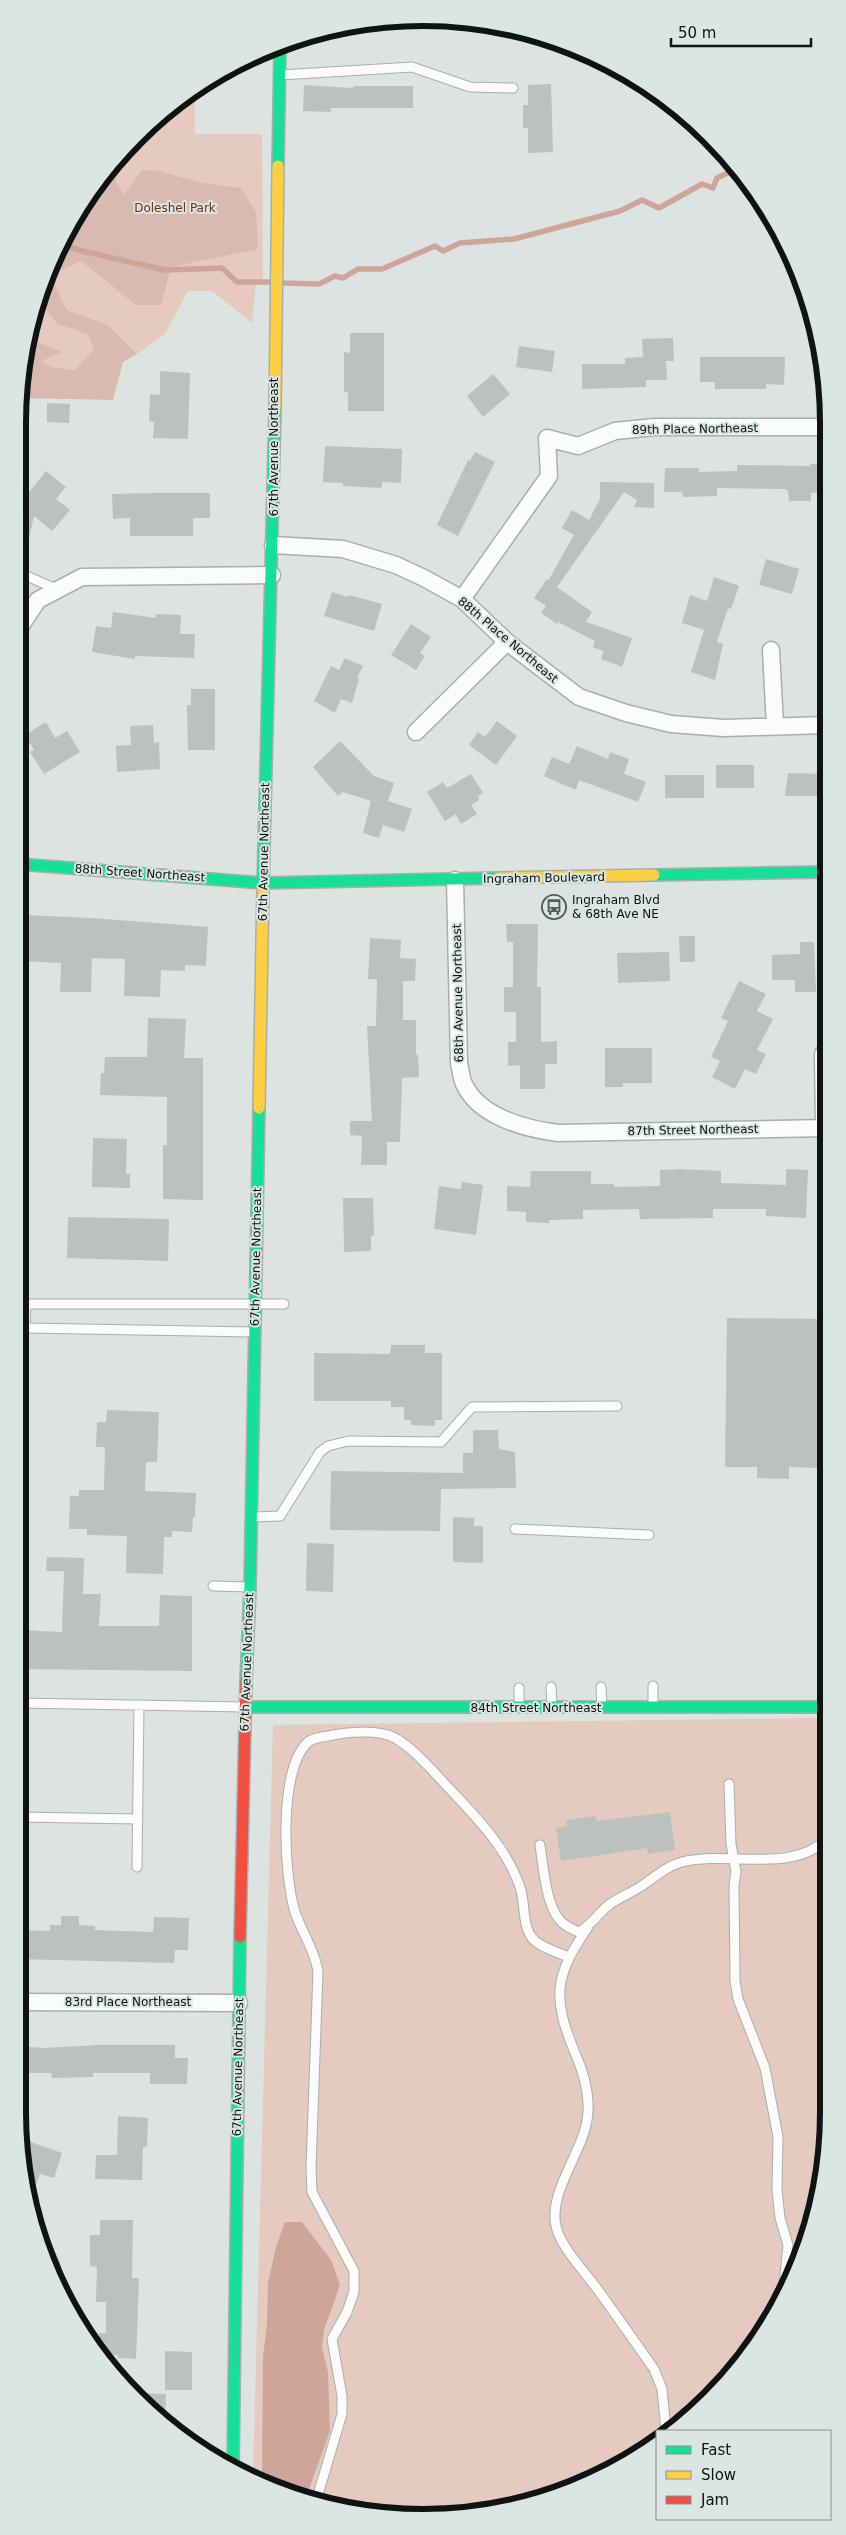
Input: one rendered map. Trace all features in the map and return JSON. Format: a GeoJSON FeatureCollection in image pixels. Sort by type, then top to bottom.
{"type":"FeatureCollection","features":[{"type":"Feature","properties":{"kind":"main road","name":"67th Avenue Northeast"},"geometry":{"type":"LineString","coordinates":[[232,2460],[245,1707],[250,1587],[263,883],[273,545],[280,53]]}},
{"type":"Feature","properties":{"kind":"main road","name":"88th Street Northeast"},"geometry":{"type":"LineString","coordinates":[[26,865],[263,883]]}},
{"type":"Feature","properties":{"kind":"main road","name":"Ingraham Boulevard"},"geometry":{"type":"LineString","coordinates":[[263,883],[820,872]]}},
{"type":"Feature","properties":{"kind":"main road","name":"84th Street Northeast"},"geometry":{"type":"LineString","coordinates":[[245,1707],[519,1708],[545,1712],[602,1707],[653,1707],[734,1711],[820,1707]]}},
{"type":"Feature","properties":{"kind":"street","name":"89th Place Northeast"},"geometry":{"type":"LineString","coordinates":[[462,599],[548,476],[547,438],[578,446],[615,431],[654,427],[820,427]]}},
{"type":"Feature","properties":{"kind":"street","name":"88th Place Northeast"},"geometry":{"type":"LineString","coordinates":[[273,545],[343,549],[396,565],[462,599],[507,642],[579,697],[626,713],[671,724],[724,728],[820,725]]}},
{"type":"Feature","properties":{"kind":"street"},"geometry":{"type":"LineString","coordinates":[[26,618],[38,600],[82,577],[272,575]]}},
{"type":"Feature","properties":{"kind":"street"},"geometry":{"type":"LineString","coordinates":[[416,732],[507,642]]}},
{"type":"Feature","properties":{"kind":"street"},"geometry":{"type":"LineString","coordinates":[[771,650],[775,726]]}},
{"type":"Feature","properties":{"kind":"street","name":"68th Avenue Northeast"},"geometry":{"type":"LineString","coordinates":[[456,880],[459,1064],[464,1084],[478,1103],[504,1118],[532,1130],[558,1133]]}},
{"type":"Feature","properties":{"kind":"street","name":"87th Street Northeast"},"geometry":{"type":"LineString","coordinates":[[558,1133],[820,1128]]}},
{"type":"Feature","properties":{"kind":"street","name":"83rd Place Northeast"},"geometry":{"type":"LineString","coordinates":[[26,2002],[239,2003]]}},
{"type":"Feature","properties":{"kind":"lane"},"geometry":{"type":"LineString","coordinates":[[280,75],[412,66],[470,87],[513,88]]}},
{"type":"Feature","properties":{"kind":"lane"},"geometry":{"type":"LineString","coordinates":[[26,577],[56,590]]}},
{"type":"Feature","properties":{"kind":"lane"},"geometry":{"type":"LineString","coordinates":[[26,1305],[284,1304]]}},
{"type":"Feature","properties":{"kind":"lane"},"geometry":{"type":"LineString","coordinates":[[26,1326],[254,1332]]}},
{"type":"Feature","properties":{"kind":"lane"},"geometry":{"type":"LineString","coordinates":[[250,1517],[280,1516],[320,1452],[338,1442],[441,1442],[472,1407],[617,1406]]}},
{"type":"Feature","properties":{"kind":"lane"},"geometry":{"type":"LineString","coordinates":[[515,1529],[649,1535]]}},
{"type":"Feature","properties":{"kind":"lane"},"geometry":{"type":"LineString","coordinates":[[213,1586],[250,1587]]}},
{"type":"Feature","properties":{"kind":"lane"},"geometry":{"type":"LineString","coordinates":[[653,1686],[653,1707]]}},
{"type":"Feature","properties":{"kind":"lane"},"geometry":{"type":"LineString","coordinates":[[545,1712],[552,1687]]}},
{"type":"Feature","properties":{"kind":"lane"},"geometry":{"type":"LineString","coordinates":[[601,1687],[602,1707]]}},
{"type":"Feature","properties":{"kind":"lane"},"geometry":{"type":"LineString","coordinates":[[519,1688],[519,1708]]}},
{"type":"Feature","properties":{"kind":"lane"},"geometry":{"type":"LineString","coordinates":[[26,1703],[245,1707]]}},
{"type":"Feature","properties":{"kind":"lane"},"geometry":{"type":"LineString","coordinates":[[137,1867],[139,1704]]}},
{"type":"Feature","properties":{"kind":"lane"},"geometry":{"type":"LineString","coordinates":[[317,2494],[342,2414],[342,2396],[332,2340],[347,2312],[354,2292],[354,2271],[312,2192],[311,2168],[318,1972],[315,1955],[296,1913],[292,1897],[286,1820],[292,1774],[298,1755],[308,1742],[336,1734],[375,1734],[394,1738],[409,1749],[480,1820],[497,1845],[510,1865],[521,1888],[528,1930],[535,1942],[569,1958]]}},
{"type":"Feature","properties":{"kind":"lane"},"geometry":{"type":"LineString","coordinates":[[728,1784],[733,1857],[736,1872],[734,1885],[735,1981],[738,1999],[765,2068],[771,2093],[778,2137],[777,2190],[780,2218],[788,2245],[785,2274]]}},
{"type":"Feature","properties":{"kind":"lane"},"geometry":{"type":"LineString","coordinates":[[26,1817],[138,1818]]}},
{"type":"Feature","properties":{"kind":"lane"},"geometry":{"type":"LineString","coordinates":[[666,2427],[662,2390],[654,2370],[574,2259],[558,2231],[554,2216],[557,2201],[582,2142],[589,2100],[583,2074],[559,2004],[562,1974],[569,1958],[588,1927],[610,1904],[670,1867],[682,1862],[733,1857],[778,1859],[808,1853],[820,1844]]}},
{"type":"Feature","properties":{"kind":"lane"},"geometry":{"type":"LineString","coordinates":[[540,1845],[547,1886],[558,1919],[568,1927],[579,1932],[588,1927]]}},
{"type":"Feature","properties":{"kind":"green space","name":"Doleshel Park"},"geometry":{"type":"Polygon","coordinates":[[[195,98],[195,134],[262,134],[263,282],[256,282],[252,323],[212,291],[188,291],[164,335],[137,354],[108,325],[67,310],[54,283],[52,283],[56,271],[79,225],[108,181],[142,142],[181,108],[195,98]]]}},
{"type":"Feature","properties":{"kind":"green space"},"geometry":{"type":"Polygon","coordinates":[[[142,170],[158,171],[203,183],[241,188],[256,212],[258,249],[171,267],[161,305],[136,305],[81,261],[55,273],[79,225],[95,200],[99,200],[99,194],[113,175],[124,195],[142,170]]]}},
{"type":"Feature","properties":{"kind":"green space"},"geometry":{"type":"Polygon","coordinates":[[[53,280],[67,310],[108,325],[137,354],[123,362],[113,400],[27,398],[33,350],[38,342],[62,352],[42,361],[51,367],[75,370],[94,349],[87,334],[57,324],[44,306],[53,280]]]}},
{"type":"Feature","properties":{"kind":"green space"},"geometry":{"type":"Polygon","coordinates":[[[44,306],[57,324],[87,334],[94,349],[75,370],[51,367],[42,361],[61,352],[32,357],[44,306]]]}},
{"type":"Feature","properties":{"kind":"green space"},"geometry":{"type":"Polygon","coordinates":[[[820,1718],[819,2138],[812,2189],[799,2240],[790,2264],[767,2310],[738,2354],[704,2393],[665,2427],[656,2430],[656,2433],[643,2442],[621,2456],[575,2479],[551,2488],[500,2501],[449,2508],[423,2509],[397,2508],[346,2501],[295,2488],[253,2470],[273,1725],[820,1718]]]}},
{"type":"Feature","properties":{"kind":"shaded area"},"geometry":{"type":"Polygon","coordinates":[[[285,2222],[302,2222],[331,2260],[340,2285],[324,2330],[322,2347],[328,2372],[330,2431],[308,2492],[262,2475],[263,2357],[267,2325],[268,2283],[276,2247],[285,2222]]]}},
{"type":"Feature","properties":{"kind":"building"},"geometry":{"type":"Polygon","coordinates":[[[551,84],[553,152],[528,153],[528,128],[523,128],[523,105],[528,105],[528,85],[551,84]]]}},
{"type":"Feature","properties":{"kind":"building"},"geometry":{"type":"Polygon","coordinates":[[[304,85],[353,88],[353,86],[413,86],[413,108],[331,108],[331,112],[303,111],[304,85]]]}},
{"type":"Feature","properties":{"kind":"building"},"geometry":{"type":"Polygon","coordinates":[[[350,333],[384,333],[384,411],[348,411],[348,393],[344,391],[344,352],[350,353],[350,333]]]}},
{"type":"Feature","properties":{"kind":"building"},"geometry":{"type":"Polygon","coordinates":[[[673,338],[674,361],[666,361],[667,380],[646,380],[646,387],[582,389],[582,364],[625,364],[625,358],[643,357],[642,339],[673,338]]]}},
{"type":"Feature","properties":{"kind":"building"},"geometry":{"type":"Polygon","coordinates":[[[519,346],[555,351],[552,372],[516,367],[519,346]]]}},
{"type":"Feature","properties":{"kind":"building"},"geometry":{"type":"Polygon","coordinates":[[[700,357],[785,357],[784,385],[766,384],[766,389],[715,389],[715,382],[700,382],[700,357]]]}},
{"type":"Feature","properties":{"kind":"building"},"geometry":{"type":"Polygon","coordinates":[[[160,371],[190,373],[188,439],[153,438],[154,422],[149,421],[150,394],[160,395],[160,371]]]}},
{"type":"Feature","properties":{"kind":"building"},"geometry":{"type":"Polygon","coordinates":[[[493,374],[510,394],[483,417],[467,396],[493,374]]]}},
{"type":"Feature","properties":{"kind":"building"},"geometry":{"type":"Polygon","coordinates":[[[47,403],[70,404],[69,423],[47,422],[47,403]]]}},
{"type":"Feature","properties":{"kind":"building"},"geometry":{"type":"Polygon","coordinates":[[[325,446],[402,449],[401,483],[382,482],[382,488],[343,486],[343,483],[323,482],[325,446]]]}},
{"type":"Feature","properties":{"kind":"building"},"geometry":{"type":"Polygon","coordinates":[[[475,452],[495,462],[458,536],[437,525],[468,460],[470,461],[475,452]]]}},
{"type":"Feature","properties":{"kind":"building"},"geometry":{"type":"Polygon","coordinates":[[[810,464],[820,464],[820,492],[811,493],[811,501],[789,501],[788,491],[785,489],[717,488],[717,496],[683,497],[682,492],[664,492],[665,468],[699,468],[699,472],[737,471],[737,465],[810,466],[810,464]]]}},
{"type":"Feature","properties":{"kind":"building"},"geometry":{"type":"Polygon","coordinates":[[[46,471],[66,487],[56,499],[70,510],[52,531],[34,516],[26,552],[26,496],[46,471]]]}},
{"type":"Feature","properties":{"kind":"building"},"geometry":{"type":"Polygon","coordinates":[[[600,482],[654,483],[654,508],[634,507],[637,500],[624,492],[557,587],[592,612],[586,622],[632,638],[622,667],[601,659],[603,651],[593,647],[595,641],[558,622],[557,624],[541,613],[546,606],[534,598],[547,579],[548,581],[574,535],[562,528],[572,510],[589,520],[600,499],[600,482]]]}},
{"type":"Feature","properties":{"kind":"building"},"geometry":{"type":"Polygon","coordinates":[[[210,493],[210,518],[193,518],[193,536],[130,536],[130,518],[113,519],[112,494],[210,493]]]}},
{"type":"Feature","properties":{"kind":"building"},"geometry":{"type":"Polygon","coordinates":[[[766,559],[799,569],[792,594],[759,585],[766,559]]]}},
{"type":"Feature","properties":{"kind":"building"},"geometry":{"type":"Polygon","coordinates":[[[714,577],[739,586],[731,609],[728,608],[717,642],[723,644],[715,680],[691,672],[704,630],[682,623],[690,595],[707,601],[714,577]]]}},
{"type":"Feature","properties":{"kind":"building"},"geometry":{"type":"Polygon","coordinates":[[[332,592],[382,604],[374,631],[324,616],[332,592]]]}},
{"type":"Feature","properties":{"kind":"building"},"geometry":{"type":"Polygon","coordinates":[[[113,612],[156,618],[156,614],[181,615],[180,634],[195,634],[194,658],[135,656],[135,659],[92,652],[96,626],[111,628],[113,612]]]}},
{"type":"Feature","properties":{"kind":"building"},"geometry":{"type":"Polygon","coordinates":[[[411,624],[431,637],[420,653],[425,656],[416,670],[391,655],[411,624]]]}},
{"type":"Feature","properties":{"kind":"building"},"geometry":{"type":"Polygon","coordinates":[[[345,658],[363,666],[357,678],[359,679],[352,703],[341,699],[335,713],[314,701],[331,666],[339,670],[345,658]]]}},
{"type":"Feature","properties":{"kind":"building"},"geometry":{"type":"Polygon","coordinates":[[[191,689],[215,689],[215,750],[188,750],[187,705],[191,705],[191,689]]]}},
{"type":"Feature","properties":{"kind":"building"},"geometry":{"type":"Polygon","coordinates":[[[497,721],[517,736],[496,765],[469,745],[478,732],[485,737],[497,721]]]}},
{"type":"Feature","properties":{"kind":"building"},"geometry":{"type":"Polygon","coordinates":[[[46,722],[55,738],[67,731],[80,752],[44,774],[30,752],[34,750],[26,734],[46,722]]]}},
{"type":"Feature","properties":{"kind":"building"},"geometry":{"type":"Polygon","coordinates":[[[153,725],[154,743],[159,742],[160,769],[117,772],[116,746],[131,745],[130,726],[153,725]]]}},
{"type":"Feature","properties":{"kind":"building"},"geometry":{"type":"Polygon","coordinates":[[[340,741],[374,776],[394,783],[388,801],[412,809],[404,832],[383,825],[379,838],[363,833],[371,801],[343,792],[338,796],[313,767],[340,741]]]}},
{"type":"Feature","properties":{"kind":"building"},"geometry":{"type":"Polygon","coordinates":[[[577,746],[608,759],[610,752],[629,759],[624,774],[646,782],[638,802],[579,780],[576,790],[544,776],[552,757],[569,764],[577,746]]]}},
{"type":"Feature","properties":{"kind":"building"},"geometry":{"type":"Polygon","coordinates":[[[716,765],[754,765],[754,788],[716,788],[716,765]]]}},
{"type":"Feature","properties":{"kind":"building"},"geometry":{"type":"Polygon","coordinates":[[[788,773],[820,774],[820,796],[785,796],[788,773]]]}},
{"type":"Feature","properties":{"kind":"building"},"geometry":{"type":"Polygon","coordinates":[[[471,774],[483,793],[478,796],[479,800],[471,805],[477,814],[461,824],[456,814],[445,821],[427,792],[443,782],[447,788],[471,774]]]}},
{"type":"Feature","properties":{"kind":"building"},"geometry":{"type":"Polygon","coordinates":[[[665,775],[704,775],[704,798],[665,798],[665,775]]]}},
{"type":"Feature","properties":{"kind":"building"},"geometry":{"type":"Polygon","coordinates":[[[26,915],[208,927],[206,966],[185,965],[185,971],[161,970],[160,997],[124,996],[125,959],[92,958],[91,992],[60,992],[61,963],[26,961],[26,915]]]}},
{"type":"Feature","properties":{"kind":"building"},"geometry":{"type":"Polygon","coordinates":[[[506,924],[538,924],[537,987],[541,987],[541,1042],[557,1041],[557,1064],[545,1064],[545,1089],[520,1089],[520,1065],[508,1066],[508,1042],[516,1042],[516,1012],[504,1012],[504,987],[513,987],[513,942],[507,942],[506,924]]]}},
{"type":"Feature","properties":{"kind":"building"},"geometry":{"type":"Polygon","coordinates":[[[679,936],[695,936],[695,962],[680,962],[679,936]]]}},
{"type":"Feature","properties":{"kind":"building"},"geometry":{"type":"Polygon","coordinates":[[[370,938],[401,940],[400,958],[416,959],[415,981],[403,981],[403,1020],[416,1020],[416,1055],[418,1055],[419,1077],[402,1078],[400,1142],[387,1142],[387,1165],[361,1165],[362,1136],[350,1135],[350,1121],[372,1121],[367,1026],[376,1026],[377,979],[368,979],[370,938]]]}},
{"type":"Feature","properties":{"kind":"building"},"geometry":{"type":"Polygon","coordinates":[[[800,942],[814,942],[816,992],[795,992],[795,980],[772,980],[772,955],[800,954],[800,942]]]}},
{"type":"Feature","properties":{"kind":"building"},"geometry":{"type":"Polygon","coordinates":[[[669,952],[670,981],[618,983],[617,953],[669,952]]]}},
{"type":"Feature","properties":{"kind":"building"},"geometry":{"type":"Polygon","coordinates":[[[739,981],[766,994],[757,1011],[773,1019],[757,1050],[766,1054],[756,1074],[745,1069],[735,1089],[712,1077],[720,1061],[711,1057],[728,1021],[721,1018],[739,981]]]}},
{"type":"Feature","properties":{"kind":"building"},"geometry":{"type":"Polygon","coordinates":[[[148,1018],[186,1019],[184,1058],[203,1058],[203,1200],[163,1199],[163,1145],[167,1145],[167,1097],[100,1095],[101,1073],[104,1073],[105,1057],[147,1057],[148,1018]]]}},
{"type":"Feature","properties":{"kind":"building"},"geometry":{"type":"Polygon","coordinates":[[[605,1048],[652,1048],[652,1083],[623,1083],[623,1087],[605,1087],[605,1048]]]}},
{"type":"Feature","properties":{"kind":"building"},"geometry":{"type":"Polygon","coordinates":[[[93,1138],[127,1139],[126,1174],[130,1174],[130,1188],[92,1187],[93,1138]]]}},
{"type":"Feature","properties":{"kind":"building"},"geometry":{"type":"Polygon","coordinates":[[[786,1169],[808,1170],[806,1218],[766,1216],[766,1209],[713,1209],[713,1218],[640,1219],[639,1209],[583,1210],[583,1219],[549,1220],[549,1223],[526,1222],[526,1212],[507,1211],[507,1186],[530,1187],[531,1171],[591,1171],[591,1184],[614,1184],[614,1187],[660,1186],[660,1170],[721,1171],[721,1183],[786,1185],[786,1169]]]}},
{"type":"Feature","properties":{"kind":"building"},"geometry":{"type":"Polygon","coordinates":[[[462,1182],[483,1185],[476,1235],[434,1229],[439,1186],[461,1189],[462,1182]]]}},
{"type":"Feature","properties":{"kind":"building"},"geometry":{"type":"Polygon","coordinates":[[[343,1198],[373,1198],[374,1235],[371,1236],[371,1251],[344,1252],[343,1198]]]}},
{"type":"Feature","properties":{"kind":"building"},"geometry":{"type":"Polygon","coordinates":[[[68,1217],[169,1219],[168,1261],[67,1258],[68,1217]]]}},
{"type":"Feature","properties":{"kind":"building"},"geometry":{"type":"Polygon","coordinates":[[[727,1318],[820,1319],[820,1468],[789,1467],[789,1479],[757,1478],[757,1467],[725,1467],[727,1318]]]}},
{"type":"Feature","properties":{"kind":"building"},"geometry":{"type":"Polygon","coordinates":[[[391,1345],[425,1345],[425,1353],[442,1353],[442,1420],[435,1420],[435,1426],[411,1425],[411,1420],[404,1420],[404,1407],[391,1407],[391,1401],[314,1401],[314,1353],[390,1354],[391,1345]]]}},
{"type":"Feature","properties":{"kind":"building"},"geometry":{"type":"Polygon","coordinates":[[[107,1410],[159,1412],[157,1462],[146,1462],[145,1491],[196,1493],[192,1532],[172,1531],[172,1537],[164,1537],[163,1574],[126,1573],[127,1536],[87,1535],[87,1529],[69,1529],[70,1496],[79,1496],[79,1490],[104,1490],[105,1447],[96,1447],[97,1422],[106,1422],[107,1410]]]}},
{"type":"Feature","properties":{"kind":"building"},"geometry":{"type":"Polygon","coordinates":[[[473,1430],[498,1430],[499,1449],[515,1452],[516,1488],[441,1489],[440,1531],[330,1530],[331,1471],[463,1473],[463,1453],[473,1453],[473,1430]]]}},
{"type":"Feature","properties":{"kind":"building"},"geometry":{"type":"Polygon","coordinates":[[[453,1517],[474,1518],[474,1526],[483,1526],[483,1563],[453,1562],[453,1517]]]}},
{"type":"Feature","properties":{"kind":"building"},"geometry":{"type":"Polygon","coordinates":[[[307,1543],[334,1544],[333,1592],[306,1591],[307,1543]]]}},
{"type":"Feature","properties":{"kind":"building"},"geometry":{"type":"Polygon","coordinates":[[[47,1557],[84,1558],[83,1594],[101,1594],[99,1626],[159,1626],[160,1595],[192,1596],[192,1671],[26,1669],[26,1630],[62,1632],[64,1571],[46,1571],[47,1557]]]}},
{"type":"Feature","properties":{"kind":"building"},"geometry":{"type":"Polygon","coordinates":[[[670,1812],[675,1850],[648,1854],[647,1848],[561,1861],[556,1828],[567,1826],[566,1820],[596,1816],[597,1821],[670,1812]]]}},
{"type":"Feature","properties":{"kind":"building"},"geometry":{"type":"Polygon","coordinates":[[[61,1916],[79,1916],[79,1925],[95,1926],[95,1930],[153,1932],[154,1917],[189,1918],[188,1950],[175,1950],[174,1963],[26,1959],[26,1930],[50,1931],[50,1925],[61,1925],[61,1916]]]}},
{"type":"Feature","properties":{"kind":"building"},"geometry":{"type":"Polygon","coordinates":[[[100,2045],[175,2045],[175,2058],[188,2058],[187,2084],[150,2084],[150,2073],[93,2073],[93,2077],[52,2078],[51,2073],[26,2073],[26,2047],[43,2048],[100,2045]]]}},
{"type":"Feature","properties":{"kind":"building"},"geometry":{"type":"Polygon","coordinates":[[[118,2116],[148,2118],[147,2147],[143,2147],[142,2180],[95,2179],[96,2155],[117,2155],[118,2116]]]}},
{"type":"Feature","properties":{"kind":"building"},"geometry":{"type":"Polygon","coordinates":[[[27,2141],[62,2153],[54,2178],[40,2174],[34,2190],[27,2141]]]}},
{"type":"Feature","properties":{"kind":"building"},"geometry":{"type":"Polygon","coordinates":[[[100,2220],[133,2220],[132,2278],[139,2278],[136,2359],[118,2358],[118,2355],[109,2355],[99,2341],[99,2333],[106,2333],[106,2302],[96,2302],[97,2267],[90,2266],[90,2235],[100,2235],[100,2220]]]}},
{"type":"Feature","properties":{"kind":"building"},"geometry":{"type":"Polygon","coordinates":[[[165,2351],[192,2352],[192,2390],[165,2390],[165,2351]]]}},
{"type":"Feature","properties":{"kind":"building"},"geometry":{"type":"Polygon","coordinates":[[[142,2393],[166,2394],[165,2414],[142,2393]]]}},
{"type":"Feature","properties":{"kind":"waterway"},"geometry":{"type":"LineString","coordinates":[[283,283],[319,284],[335,276],[343,278],[358,269],[382,269],[435,246],[443,251],[460,243],[514,239],[620,211],[642,200],[659,208],[702,184],[713,188],[717,178],[730,172]]}},
{"type":"Feature","properties":{"kind":"waterway"},"geometry":{"type":"LineString","coordinates":[[68,247],[165,270],[222,268],[237,282],[271,282]]}},
{"type":"Feature","properties":{"kind":"traffic: fast"},"geometry":{"type":"LineString","coordinates":[[278,166],[280,53]]}},
{"type":"Feature","properties":{"kind":"traffic: fast"},"geometry":{"type":"LineString","coordinates":[[263,887],[275,410]]}},
{"type":"Feature","properties":{"kind":"traffic: fast"},"geometry":{"type":"LineString","coordinates":[[26,865],[263,883],[498,878]]}},
{"type":"Feature","properties":{"kind":"traffic: fast"},"geometry":{"type":"LineString","coordinates":[[654,875],[820,872]]}},
{"type":"Feature","properties":{"kind":"traffic: fast"},"geometry":{"type":"LineString","coordinates":[[246,1682],[250,1587],[259,1108]]}},
{"type":"Feature","properties":{"kind":"traffic: fast"},"geometry":{"type":"LineString","coordinates":[[245,1707],[820,1707]]}},
{"type":"Feature","properties":{"kind":"traffic: fast"},"geometry":{"type":"LineString","coordinates":[[233,2460],[240,1937]]}},
{"type":"Feature","properties":{"kind":"traffic: slow"},"geometry":{"type":"LineString","coordinates":[[275,410],[278,166]]}},
{"type":"Feature","properties":{"kind":"traffic: slow"},"geometry":{"type":"LineString","coordinates":[[498,878],[654,875]]}},
{"type":"Feature","properties":{"kind":"traffic: slow"},"geometry":{"type":"LineString","coordinates":[[259,1108],[263,887]]}},
{"type":"Feature","properties":{"kind":"traffic: jam"},"geometry":{"type":"LineString","coordinates":[[240,1937],[246,1682]]}},
{"type":"Feature","properties":{"kind":"place","name":"Ingraham Blvd & 68th Ave NE"},"geometry":{"type":"Point","coordinates":[554,907]}}]}
